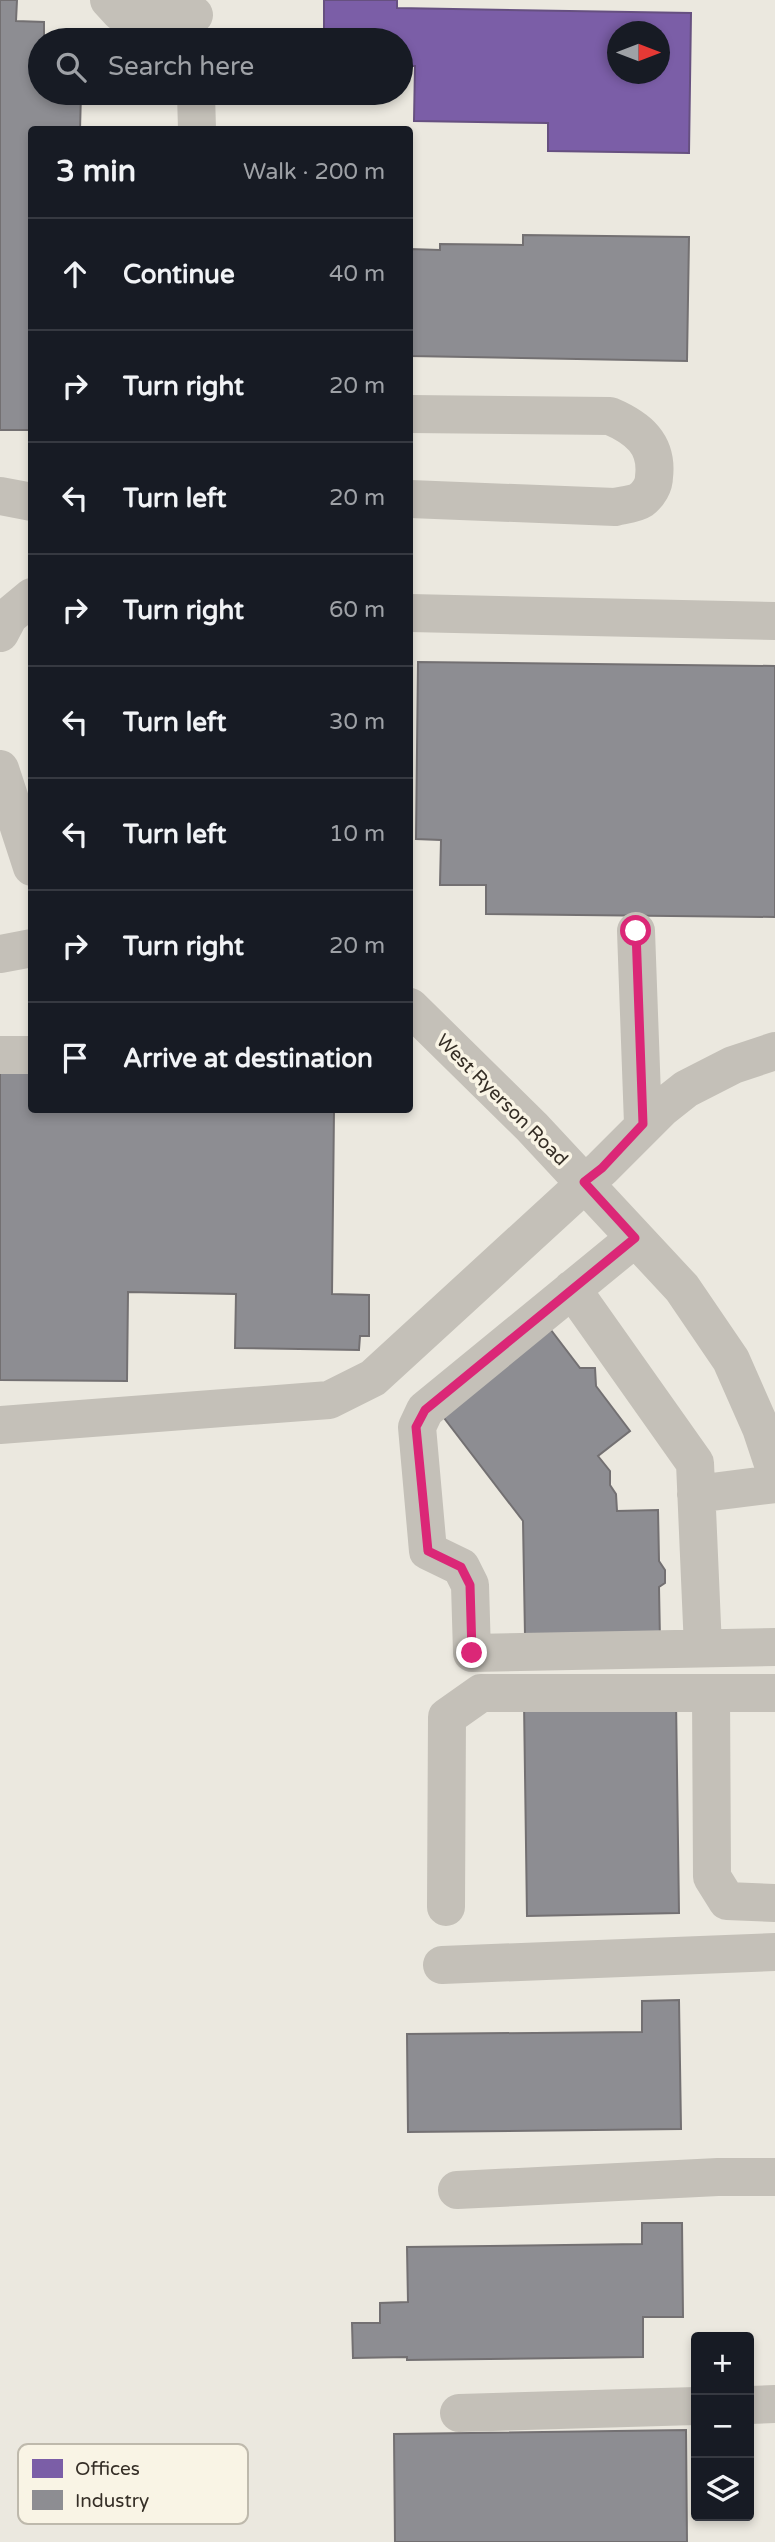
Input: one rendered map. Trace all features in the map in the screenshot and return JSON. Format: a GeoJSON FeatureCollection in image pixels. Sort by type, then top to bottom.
{"type":"FeatureCollection","features":[{"type":"Feature","properties":{"kind":"street"},"geometry":{"type":"LineString","coordinates":[[109,0],[120,12],[194,18]]}},
{"type":"Feature","properties":{"kind":"street"},"geometry":{"type":"LineString","coordinates":[[196,105],[197,126]]}},
{"type":"Feature","properties":{"kind":"street"},"geometry":{"type":"LineString","coordinates":[[413,414],[610,416],[626,423],[643,438],[654,455],[655,470],[654,486],[641,500],[615,507],[413,499]]}},
{"type":"Feature","properties":{"kind":"street"},"geometry":{"type":"LineString","coordinates":[[0,496],[28,501]]}},
{"type":"Feature","properties":{"kind":"street"},"geometry":{"type":"LineString","coordinates":[[0,633],[9,616],[28,600]]}},
{"type":"Feature","properties":{"kind":"street"},"geometry":{"type":"LineString","coordinates":[[413,613],[775,621]]}},
{"type":"Feature","properties":{"kind":"street"},"geometry":{"type":"LineString","coordinates":[[0,769],[28,855]]}},
{"type":"Feature","properties":{"kind":"street"},"geometry":{"type":"LineString","coordinates":[[636,931],[643,1124]]}},
{"type":"Feature","properties":{"kind":"street"},"geometry":{"type":"LineString","coordinates":[[0,954],[28,949]]}},
{"type":"Feature","properties":{"kind":"street","name":"West Ryerson Road"},"geometry":{"type":"LineString","coordinates":[[413,1010],[531,1126],[682,1288],[726,1352],[761,1428],[775,1470]]}},
{"type":"Feature","properties":{"kind":"street"},"geometry":{"type":"LineString","coordinates":[[0,1425],[329,1400],[373,1378],[602,1168],[643,1124],[686,1088],[733,1065],[775,1051]]}},
{"type":"Feature","properties":{"kind":"street"},"geometry":{"type":"LineString","coordinates":[[0,1055],[28,1055]]}},
{"type":"Feature","properties":{"kind":"street"},"geometry":{"type":"LineString","coordinates":[[635,1238],[425,1410],[416,1427],[428,1551],[461,1567],[470,1585],[472,1653],[775,1647]]}},
{"type":"Feature","properties":{"kind":"street"},"geometry":{"type":"LineString","coordinates":[[572,1289],[695,1463],[703,1648]]}},
{"type":"Feature","properties":{"kind":"street"},"geometry":{"type":"LineString","coordinates":[[696,1494],[775,1484]]}},
{"type":"Feature","properties":{"kind":"street"},"geometry":{"type":"LineString","coordinates":[[446,1907],[447,1717],[481,1693],[775,1693]]}},
{"type":"Feature","properties":{"kind":"street"},"geometry":{"type":"LineString","coordinates":[[711,1693],[712,1877],[727,1901],[775,1903]]}},
{"type":"Feature","properties":{"kind":"street"},"geometry":{"type":"LineString","coordinates":[[442,1965],[775,1952]]}},
{"type":"Feature","properties":{"kind":"street"},"geometry":{"type":"LineString","coordinates":[[457,2190],[718,2177],[775,2177]]}},
{"type":"Feature","properties":{"kind":"street"},"geometry":{"type":"LineString","coordinates":[[754,2405],[775,2404]]}},
{"type":"Feature","properties":{"kind":"street"},"geometry":{"type":"LineString","coordinates":[[459,2413],[691,2406]]}},
{"type":"Feature","properties":{"kind":"building: Offices"},"geometry":{"type":"Polygon","coordinates":[[[324,0],[397,0],[397,8],[691,13],[689,153],[548,151],[548,123],[414,121],[413,28],[324,28],[324,0]]]}},
{"type":"Feature","properties":{"kind":"building: Industry"},"geometry":{"type":"Polygon","coordinates":[[[0,0],[17,0],[16,21],[44,22],[44,28],[28,28],[28,105],[81,105],[80,126],[28,126],[28,430],[0,430],[0,0]]]}},
{"type":"Feature","properties":{"kind":"building: Industry"},"geometry":{"type":"Polygon","coordinates":[[[523,235],[689,237],[687,361],[413,356],[413,249],[440,250],[440,244],[523,245],[523,235]]]}},
{"type":"Feature","properties":{"kind":"building: Industry"},"geometry":{"type":"Polygon","coordinates":[[[418,662],[775,666],[775,917],[486,914],[486,885],[440,885],[441,840],[416,839],[418,662]]]}},
{"type":"Feature","properties":{"kind":"building: Industry"},"geometry":{"type":"Polygon","coordinates":[[[0,1067],[28,1068],[28,1113],[334,1113],[332,1294],[369,1295],[369,1336],[360,1336],[359,1350],[235,1348],[236,1294],[128,1292],[127,1381],[0,1380],[0,1067]]]}},
{"type":"Feature","properties":{"kind":"building: Industry"},"geometry":{"type":"Polygon","coordinates":[[[551,1330],[580,1368],[595,1368],[596,1386],[630,1431],[598,1456],[610,1471],[610,1485],[616,1494],[617,1511],[658,1510],[659,1561],[665,1570],[665,1583],[659,1587],[660,1641],[525,1635],[523,1521],[441,1414],[551,1330]]]}},
{"type":"Feature","properties":{"kind":"building: Industry"},"geometry":{"type":"Polygon","coordinates":[[[676,1700],[679,1913],[527,1916],[524,1702],[676,1700]]]}},
{"type":"Feature","properties":{"kind":"building: Industry"},"geometry":{"type":"Polygon","coordinates":[[[679,2000],[681,2129],[408,2132],[407,2034],[642,2032],[642,2001],[679,2000]]]}},
{"type":"Feature","properties":{"kind":"building: Industry"},"geometry":{"type":"Polygon","coordinates":[[[642,2223],[682,2223],[683,2317],[643,2317],[643,2357],[407,2360],[407,2357],[353,2358],[352,2323],[380,2323],[380,2303],[408,2302],[407,2247],[642,2244],[642,2223]]]}},
{"type":"Feature","properties":{"kind":"building: Industry"},"geometry":{"type":"Polygon","coordinates":[[[686,2430],[687,2542],[395,2542],[394,2434],[686,2430]]]}},
{"type":"Feature","properties":{"kind":"route"},"geometry":{"type":"LineString","coordinates":[[472,1653],[470,1585],[461,1567],[428,1551],[416,1427],[425,1410],[635,1238],[584,1182],[602,1168],[643,1124],[636,931]]}}]}
